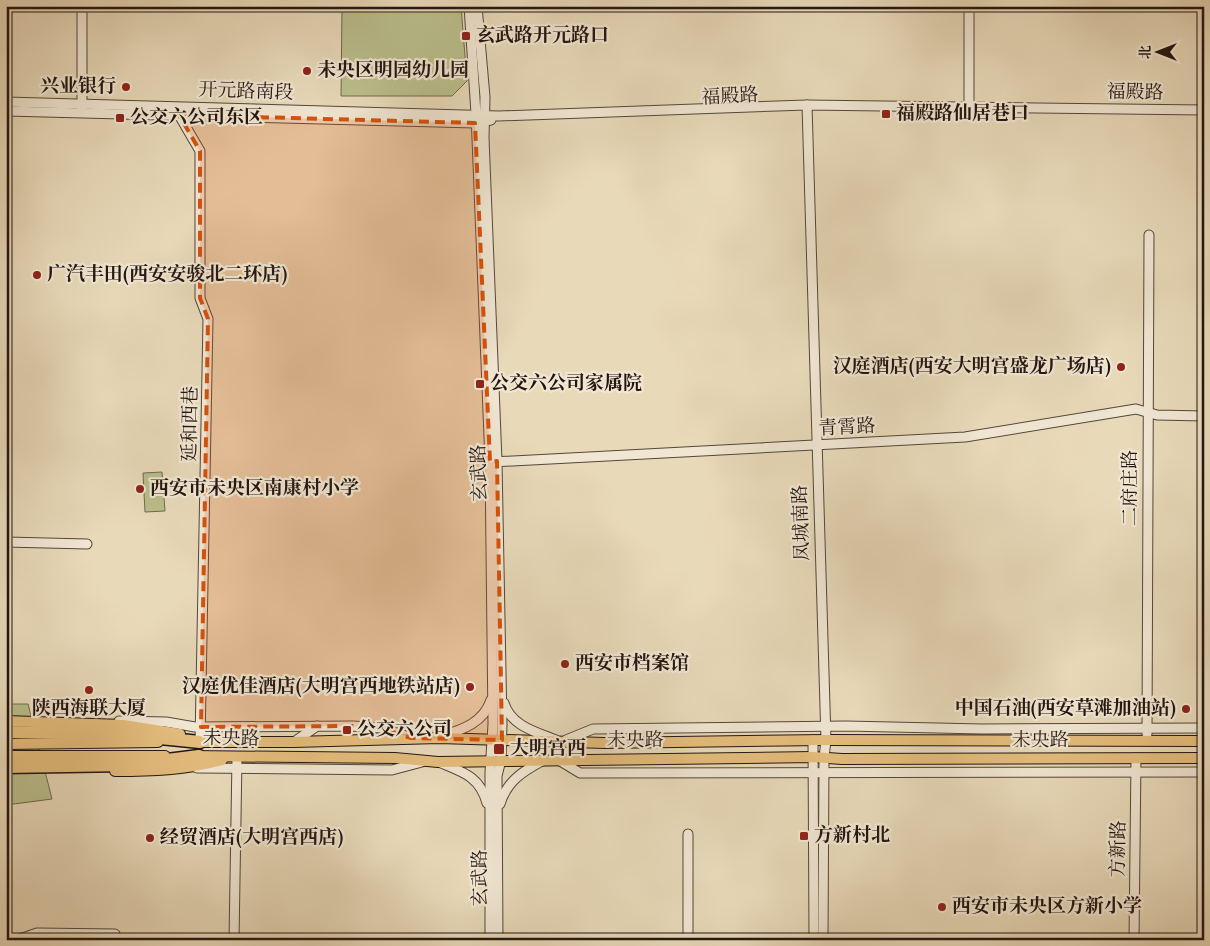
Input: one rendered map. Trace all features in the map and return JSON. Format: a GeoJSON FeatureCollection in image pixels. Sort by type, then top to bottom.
{"type":"FeatureCollection","features":[{"type":"Feature","properties":{"kind":"highway"},"geometry":{"type":"LineString","coordinates":[[6,732],[120,734],[200,740]]}},
{"type":"Feature","properties":{"kind":"highway"},"geometry":{"type":"LineString","coordinates":[[6,767],[127,765],[199,756]]}},
{"type":"Feature","properties":{"kind":"main road"},"geometry":{"type":"LineString","coordinates":[[6,721],[123,725],[200,740]]}},
{"type":"Feature","properties":{"kind":"main road","name":"未央路"},"geometry":{"type":"LineString","coordinates":[[6,744],[97,744],[200,740],[294,742],[412,738],[561,740],[604,743],[813,740],[1204,741]]}},
{"type":"Feature","properties":{"kind":"main road","name":"未央路"},"geometry":{"type":"LineString","coordinates":[[6,756],[395,758],[422,762],[813,757],[1204,758]]}},
{"type":"Feature","properties":{"kind":"main road"},"geometry":{"type":"LineString","coordinates":[[6,773],[159,771],[201,766],[234,758]]}},
{"type":"Feature","properties":{"kind":"street"},"geometry":{"type":"LineString","coordinates":[[82,6],[82,107]]}},
{"type":"Feature","properties":{"kind":"street","name":"玄武路"},"geometry":{"type":"LineString","coordinates":[[469,6],[480,118],[501,684],[493,815],[490,940]]}},
{"type":"Feature","properties":{"kind":"street","name":"玄武路"},"geometry":{"type":"LineString","coordinates":[[477,6],[485,97],[480,118]]}},
{"type":"Feature","properties":{"kind":"street"},"geometry":{"type":"LineString","coordinates":[[969,6],[972,108]]}},
{"type":"Feature","properties":{"kind":"street","name":"开元路南段"},"geometry":{"type":"LineString","coordinates":[[6,102],[180,114],[480,118]]}},
{"type":"Feature","properties":{"kind":"street","name":"开元路南段"},"geometry":{"type":"LineString","coordinates":[[6,111],[82,107],[480,118]]}},
{"type":"Feature","properties":{"kind":"street","name":"福殿路"},"geometry":{"type":"LineString","coordinates":[[480,118],[807,107],[1204,110]]}},
{"type":"Feature","properties":{"kind":"street","name":"凤城南路"},"geometry":{"type":"LineString","coordinates":[[807,107],[826,727],[824,758],[823,940]]}},
{"type":"Feature","properties":{"kind":"street","name":"延和西巷"},"geometry":{"type":"LineString","coordinates":[[180,114],[200,151],[200,298],[208,319],[200,740]]}},
{"type":"Feature","properties":{"kind":"street","name":"二府庄路"},"geometry":{"type":"LineString","coordinates":[[1147,742],[1149,235]]}},
{"type":"Feature","properties":{"kind":"street","name":"青霄路"},"geometry":{"type":"LineString","coordinates":[[493,462],[965,437],[1136,409],[1157,415],[1204,416]]}},
{"type":"Feature","properties":{"kind":"street","name":"玄武路"},"geometry":{"type":"LineString","coordinates":[[493,462],[492,690],[497,740]]}},
{"type":"Feature","properties":{"kind":"street"},"geometry":{"type":"LineString","coordinates":[[6,542],[87,544]]}},
{"type":"Feature","properties":{"kind":"street"},"geometry":{"type":"LineString","coordinates":[[501,684],[504,701],[510,715],[528,729],[561,740],[593,729],[826,727],[1204,728]]}},
{"type":"Feature","properties":{"kind":"street"},"geometry":{"type":"LineString","coordinates":[[438,738],[468,727],[482,717],[490,702],[492,690]]}},
{"type":"Feature","properties":{"kind":"street"},"geometry":{"type":"LineString","coordinates":[[100,725],[118,721],[150,721],[201,726],[381,728],[412,738]]}},
{"type":"Feature","properties":{"kind":"street"},"geometry":{"type":"LineString","coordinates":[[294,742],[317,726]]}},
{"type":"Feature","properties":{"kind":"street"},"geometry":{"type":"LineString","coordinates":[[813,740],[814,940]]}},
{"type":"Feature","properties":{"kind":"street"},"geometry":{"type":"LineString","coordinates":[[285,757],[304,770]]}},
{"type":"Feature","properties":{"kind":"street"},"geometry":{"type":"LineString","coordinates":[[234,758],[236,770],[234,940]]}},
{"type":"Feature","properties":{"kind":"street","name":"方新路"},"geometry":{"type":"LineString","coordinates":[[1134,940],[1136,758]]}},
{"type":"Feature","properties":{"kind":"street"},"geometry":{"type":"LineString","coordinates":[[557,759],[580,773],[1204,772]]}},
{"type":"Feature","properties":{"kind":"street"},"geometry":{"type":"LineString","coordinates":[[493,815],[510,784],[528,768],[545,760]]}},
{"type":"Feature","properties":{"kind":"street"},"geometry":{"type":"LineString","coordinates":[[184,768],[392,770],[422,762]]}},
{"type":"Feature","properties":{"kind":"street"},"geometry":{"type":"LineString","coordinates":[[438,762],[473,778],[485,795],[493,815]]}},
{"type":"Feature","properties":{"kind":"street","name":"玄武路"},"geometry":{"type":"LineString","coordinates":[[493,815],[498,940]]}},
{"type":"Feature","properties":{"kind":"street"},"geometry":{"type":"LineString","coordinates":[[688,834],[688,940]]}},
{"type":"Feature","properties":{"kind":"street"},"geometry":{"type":"LineString","coordinates":[[17,940],[37,933],[115,934]]}},
{"type":"Feature","properties":{"kind":"highlighted area"},"geometry":{"type":"Polygon","coordinates":[[[179,115],[475,123],[490,462],[497,461],[502,740],[411,738],[381,728],[353,726],[201,727],[208,319],[200,298],[200,151],[179,115]]]}},
{"type":"Feature","properties":{"kind":"green space"},"geometry":{"type":"Polygon","coordinates":[[[342,6],[461,6],[467,81],[452,96],[341,96],[342,6]]]}},
{"type":"Feature","properties":{"kind":"green space"},"geometry":{"type":"Polygon","coordinates":[[[1149,6],[1204,6],[1204,8],[1149,8],[1149,6]]]}},
{"type":"Feature","properties":{"kind":"green space"},"geometry":{"type":"Polygon","coordinates":[[[162,472],[165,511],[145,512],[143,473],[162,472]]]}},
{"type":"Feature","properties":{"kind":"green space"},"geometry":{"type":"Polygon","coordinates":[[[6,704],[28,704],[52,799],[6,805],[6,704]]]}},
{"type":"Feature","properties":{"kind":"place","name":"玄武路开元路口"},"geometry":{"type":"Point","coordinates":[466,36]}},
{"type":"Feature","properties":{"kind":"place","name":"未央区明园幼儿园"},"geometry":{"type":"Point","coordinates":[307,71]}},
{"type":"Feature","properties":{"kind":"place","name":"兴业银行"},"geometry":{"type":"Point","coordinates":[126,87]}},
{"type":"Feature","properties":{"kind":"place","name":"福殿路仙居巷口"},"geometry":{"type":"Point","coordinates":[886,114]}},
{"type":"Feature","properties":{"kind":"place","name":"公交六公司东区"},"geometry":{"type":"Point","coordinates":[120,118]}},
{"type":"Feature","properties":{"kind":"place","name":"广汽丰田(西安安骏北二环店)"},"geometry":{"type":"Point","coordinates":[37,275]}},
{"type":"Feature","properties":{"kind":"place","name":"汉庭酒店(西安大明宫盛龙广场店)"},"geometry":{"type":"Point","coordinates":[1121,367]}},
{"type":"Feature","properties":{"kind":"place","name":"公交六公司家属院"},"geometry":{"type":"Point","coordinates":[480,384]}},
{"type":"Feature","properties":{"kind":"place","name":"西安市未央区南康村小学"},"geometry":{"type":"Point","coordinates":[140,489]}},
{"type":"Feature","properties":{"kind":"place","name":"西安市档案馆"},"geometry":{"type":"Point","coordinates":[565,664]}},
{"type":"Feature","properties":{"kind":"place","name":"汉庭优佳酒店(大明宫西地铁站店)"},"geometry":{"type":"Point","coordinates":[470,687]}},
{"type":"Feature","properties":{"kind":"place","name":"陕西海联大厦"},"geometry":{"type":"Point","coordinates":[89,690]}},
{"type":"Feature","properties":{"kind":"place","name":"中国石油(西安草滩加油站)"},"geometry":{"type":"Point","coordinates":[1186,709]}},
{"type":"Feature","properties":{"kind":"place","name":"公交六公司"},"geometry":{"type":"Point","coordinates":[347,730]}},
{"type":"Feature","properties":{"kind":"place","name":"大明宫西"},"geometry":{"type":"Point","coordinates":[499,749]}},
{"type":"Feature","properties":{"kind":"place","name":"方新村北"},"geometry":{"type":"Point","coordinates":[804,836]}},
{"type":"Feature","properties":{"kind":"place","name":"经贸酒店(大明宫西店)"},"geometry":{"type":"Point","coordinates":[150,838]}},
{"type":"Feature","properties":{"kind":"place","name":"西安市未央区方新小学"},"geometry":{"type":"Point","coordinates":[942,907]}}]}
